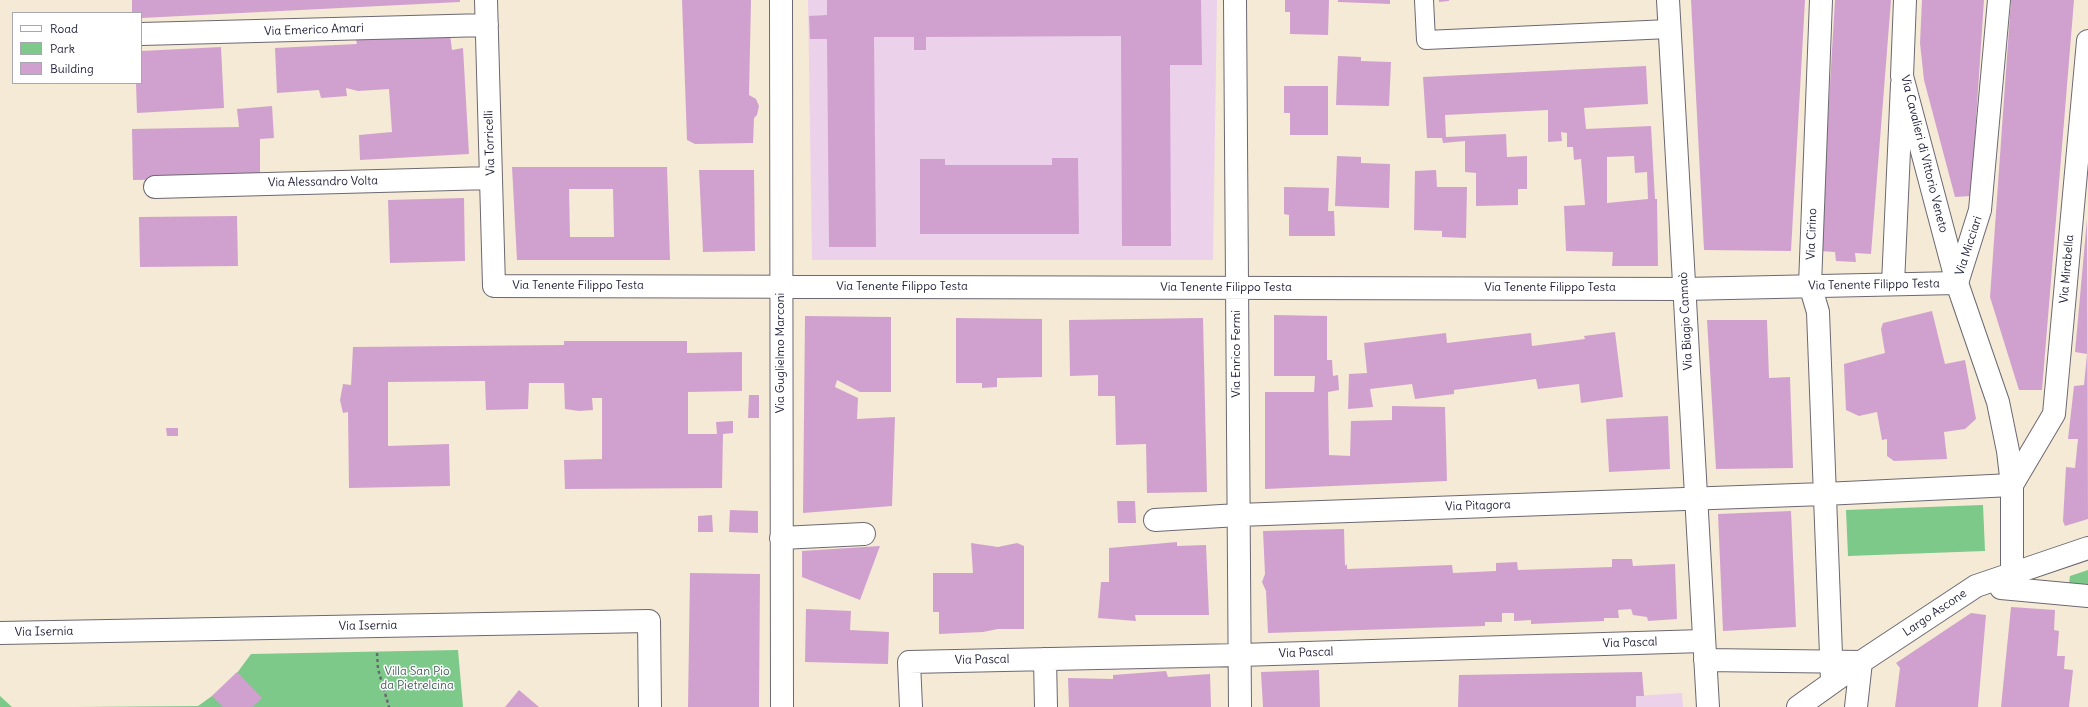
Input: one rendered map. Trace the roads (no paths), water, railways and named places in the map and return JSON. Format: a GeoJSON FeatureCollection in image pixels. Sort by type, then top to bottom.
{"type":"FeatureCollection","features":[{"type":"Feature","properties":{"kind":"street","name":"Via Torricelli"},"geometry":{"type":"LineString","coordinates":[[486,0],[494,286]]}},
{"type":"Feature","properties":{"kind":"street","name":"Via Guglielmo Marconi"},"geometry":{"type":"LineString","coordinates":[[781,0],[782,707]]}},
{"type":"Feature","properties":{"kind":"street","name":"Via Enrico Fermi"},"geometry":{"type":"LineString","coordinates":[[1235,0],[1240,707]]}},
{"type":"Feature","properties":{"kind":"street","name":"Via Biagio Cannaò"},"geometry":{"type":"LineString","coordinates":[[1668,0],[1708,707]]}},
{"type":"Feature","properties":{"kind":"street","name":"Via Cirino"},"geometry":{"type":"LineString","coordinates":[[1821,0],[1810,286],[1818,312],[1832,684]]}},
{"type":"Feature","properties":{"kind":"street","name":"Via Cavalieri di Vittorio Veneto"},"geometry":{"type":"LineString","coordinates":[[1905,0],[1902,76],[1957,284]]}},
{"type":"Feature","properties":{"kind":"street","name":"Via Micciari"},"geometry":{"type":"LineString","coordinates":[[1999,0],[1980,210],[1957,284],[1998,402],[2008,451],[2012,485],[2014,582]]}},
{"type":"Feature","properties":{"kind":"street","name":"Via Emerico Amari"},"geometry":{"type":"LineString","coordinates":[[142,34],[486,25]]}},
{"type":"Feature","properties":{"kind":"street","name":"Via Mirabella"},"geometry":{"type":"LineString","coordinates":[[2012,485],[2054,414],[2088,41]]}},
{"type":"Feature","properties":{"kind":"street"},"geometry":{"type":"LineString","coordinates":[[1893,284],[1902,76]]}},
{"type":"Feature","properties":{"kind":"street","name":"Via Alessandro Volta"},"geometry":{"type":"LineString","coordinates":[[155,186],[491,178]]}},
{"type":"Feature","properties":{"kind":"street","name":"Via Tenente Filippo Testa"},"geometry":{"type":"LineString","coordinates":[[494,286],[1684,289],[1957,284]]}},
{"type":"Feature","properties":{"kind":"street","name":"Via Pitagora"},"geometry":{"type":"LineString","coordinates":[[1155,520],[1238,514],[1824,494],[2012,485]]}},
{"type":"Feature","properties":{"kind":"street"},"geometry":{"type":"LineString","coordinates":[[781,538],[864,534]]}},
{"type":"Feature","properties":{"kind":"street","name":"Largo Ascone"},"geometry":{"type":"LineString","coordinates":[[1798,707],[1861,662],[1976,586],[2014,582],[2088,548]]}},
{"type":"Feature","properties":{"kind":"street"},"geometry":{"type":"LineString","coordinates":[[2014,582],[2088,596]]}},
{"type":"Feature","properties":{"kind":"street","name":"Via Isernia"},"geometry":{"type":"LineString","coordinates":[[0,632],[649,621],[650,707]]}},
{"type":"Feature","properties":{"kind":"street","name":"Via Pascal"},"geometry":{"type":"LineString","coordinates":[[910,707],[909,662],[1240,655],[1704,651],[1832,662],[1861,662]]}},
{"type":"Feature","properties":{"kind":"street"},"geometry":{"type":"LineString","coordinates":[[1045,659],[1046,707]]}},
{"type":"Feature","properties":{"kind":"street"},"geometry":{"type":"LineString","coordinates":[[1856,707],[1861,662]]}},
{"type":"Feature","properties":{"kind":"lane"},"geometry":{"type":"LineString","coordinates":[[1424,0],[1426,40],[1669,29]]}},
{"type":"Feature","properties":{"kind":"park label","name":"Villa San Pio da Pietrelcina"},"geometry":{"type":"Point","coordinates":[417,679]}}]}
